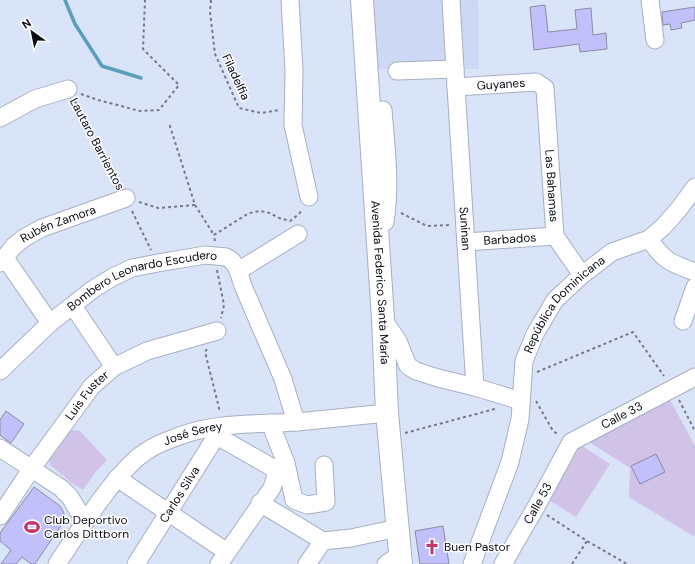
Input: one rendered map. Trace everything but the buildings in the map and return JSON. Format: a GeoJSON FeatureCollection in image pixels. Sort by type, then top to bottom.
{"type":"FeatureCollection","features":[{"type":"Feature","properties":{"kind":"main road","name":"Avenida Federico Santa María"},"geometry":{"type":"LineString","coordinates":[[362,0],[383,319],[387,413],[398,528],[396,561]]}},
{"type":"Feature","properties":{"kind":"street"},"geometry":{"type":"LineString","coordinates":[[290,0],[294,70],[293,125],[309,196]]}},
{"type":"Feature","properties":{"kind":"street","name":"Suninan"},"geometry":{"type":"LineString","coordinates":[[451,0],[476,387]]}},
{"type":"Feature","properties":{"kind":"street"},"geometry":{"type":"LineString","coordinates":[[650,0],[655,40]]}},
{"type":"Feature","properties":{"kind":"street"},"geometry":{"type":"LineString","coordinates":[[397,71],[455,69]]}},
{"type":"Feature","properties":{"kind":"street","name":"Guyanes"},"geometry":{"type":"LineString","coordinates":[[456,87],[536,82],[545,88]]}},
{"type":"Feature","properties":{"kind":"street","name":"Las Bahamas"},"geometry":{"type":"LineString","coordinates":[[545,88],[555,236],[582,275]]}},
{"type":"Feature","properties":{"kind":"street"},"geometry":{"type":"LineString","coordinates":[[0,118],[35,99],[68,89]]}},
{"type":"Feature","properties":{"kind":"street"},"geometry":{"type":"LineString","coordinates":[[376,225],[385,222],[388,207],[388,174],[383,110]]}},
{"type":"Feature","properties":{"kind":"street"},"geometry":{"type":"LineString","coordinates":[[695,187],[680,209],[649,239],[658,252],[669,262],[695,272]]}},
{"type":"Feature","properties":{"kind":"street","name":"Rubén Zamora"},"geometry":{"type":"LineString","coordinates":[[3,260],[14,246],[24,238],[42,228],[126,198]]}},
{"type":"Feature","properties":{"kind":"street"},"geometry":{"type":"LineString","coordinates":[[238,271],[298,234]]}},
{"type":"Feature","properties":{"kind":"street","name":"Barbados"},"geometry":{"type":"LineString","coordinates":[[466,242],[555,236]]}},
{"type":"Feature","properties":{"kind":"street","name":"República Dominicana"},"geometry":{"type":"LineString","coordinates":[[472,564],[510,462],[520,419],[524,361],[535,334],[555,300],[582,275],[612,252],[649,239]]}},
{"type":"Feature","properties":{"kind":"street","name":"Bombero Leonardo Escudero"},"geometry":{"type":"LineString","coordinates":[[0,371],[50,323],[92,290],[113,277],[132,268],[158,263],[205,255],[226,257],[237,267],[243,286],[282,379],[296,422]]}},
{"type":"Feature","properties":{"kind":"street"},"geometry":{"type":"LineString","coordinates":[[3,260],[50,323]]}},
{"type":"Feature","properties":{"kind":"street"},"geometry":{"type":"LineString","coordinates":[[683,322],[695,286]]}},
{"type":"Feature","properties":{"kind":"street"},"geometry":{"type":"LineString","coordinates":[[73,306],[114,367]]}},
{"type":"Feature","properties":{"kind":"street"},"geometry":{"type":"LineString","coordinates":[[383,319],[398,341],[408,366],[416,371],[521,401]]}},
{"type":"Feature","properties":{"kind":"street","name":"Luis Fuster"},"geometry":{"type":"LineString","coordinates":[[0,516],[32,468],[92,386],[114,367],[147,351],[218,331]]}},
{"type":"Feature","properties":{"kind":"street","name":"Calle 33"},"geometry":{"type":"LineString","coordinates":[[571,442],[695,377]]}},
{"type":"Feature","properties":{"kind":"street","name":"José Serey"},"geometry":{"type":"LineString","coordinates":[[57,564],[117,478],[137,458],[152,447],[187,432],[387,413]]}},
{"type":"Feature","properties":{"kind":"street"},"geometry":{"type":"LineString","coordinates":[[270,423],[286,463],[294,500],[307,505],[326,502],[324,465]]}},
{"type":"Feature","properties":{"kind":"street"},"geometry":{"type":"LineString","coordinates":[[117,478],[169,512],[223,558],[275,481],[276,475],[273,468],[220,430]]}},
{"type":"Feature","properties":{"kind":"street","name":"Carlos Silva"},"geometry":{"type":"LineString","coordinates":[[136,564],[220,430]]}},
{"type":"Feature","properties":{"kind":"street","name":"Calle 53"},"geometry":{"type":"LineString","coordinates":[[504,564],[571,442]]}},
{"type":"Feature","properties":{"kind":"street"},"geometry":{"type":"LineString","coordinates":[[0,448],[61,488],[70,497],[85,522]]}},
{"type":"Feature","properties":{"kind":"street"},"geometry":{"type":"LineString","coordinates":[[260,503],[323,541],[351,538],[398,528]]}},
{"type":"Feature","properties":{"kind":"street"},"geometry":{"type":"LineString","coordinates":[[307,564],[323,541]]}},
{"type":"Feature","properties":{"kind":"path"},"geometry":{"type":"LineString","coordinates":[[68,89],[98,100],[140,111],[158,110],[179,85],[143,49],[145,0]]}},
{"type":"Feature","properties":{"kind":"path","name":"Filadelfia"},"geometry":{"type":"LineString","coordinates":[[211,0],[210,12],[215,54],[239,108],[261,113],[293,108]]}},
{"type":"Feature","properties":{"kind":"path","name":"Lautaro Barrientos"},"geometry":{"type":"LineString","coordinates":[[68,89],[126,198],[158,263]]}},
{"type":"Feature","properties":{"kind":"path"},"geometry":{"type":"LineString","coordinates":[[169,123],[195,205],[214,235],[217,256]]}},
{"type":"Feature","properties":{"kind":"path"},"geometry":{"type":"LineString","coordinates":[[214,235],[250,212],[260,211],[270,213],[279,218],[290,221],[299,214],[309,196]]}},
{"type":"Feature","properties":{"kind":"path"},"geometry":{"type":"LineString","coordinates":[[126,198],[158,208],[195,205]]}},
{"type":"Feature","properties":{"kind":"path"},"geometry":{"type":"LineString","coordinates":[[388,207],[427,226],[465,225]]}},
{"type":"Feature","properties":{"kind":"path"},"geometry":{"type":"LineString","coordinates":[[571,442],[553,431],[523,378],[633,332],[674,389],[695,431]]}},
{"type":"Feature","properties":{"kind":"path"},"geometry":{"type":"LineString","coordinates":[[401,434],[521,401]]}},
{"type":"Feature","properties":{"kind":"path"},"geometry":{"type":"LineString","coordinates":[[536,508],[587,541],[627,564]]}},
{"type":"Feature","properties":{"kind":"path"},"geometry":{"type":"LineString","coordinates":[[572,564],[587,541]]}},
{"type":"Feature","properties":{"kind":"shaded area"},"geometry":{"type":"Polygon","coordinates":[[[374,0],[478,0],[479,69],[375,69],[374,0]]]}},
{"type":"Feature","properties":{"kind":"shaded area"},"geometry":{"type":"Polygon","coordinates":[[[669,398],[695,446],[695,535],[693,536],[629,497],[630,468],[589,442],[669,398]]]}},
{"type":"Feature","properties":{"kind":"shaded area"},"geometry":{"type":"Polygon","coordinates":[[[65,429],[80,431],[107,460],[94,474],[83,490],[73,484],[50,465],[46,453],[65,429]]]}},
{"type":"Feature","properties":{"kind":"shaded area"},"geometry":{"type":"Polygon","coordinates":[[[581,445],[610,464],[576,517],[547,499],[581,445]]]}},
{"type":"Feature","properties":{"kind":"waterway"},"geometry":{"type":"LineString","coordinates":[[65,0],[75,24],[102,66],[141,78]]}},
{"type":"Feature","properties":{"kind":"place","name":"Club Deportivo Carlos Dittborn"},"geometry":{"type":"Point","coordinates":[32,527]}},
{"type":"Feature","properties":{"kind":"place","name":"Buen Pastor"},"geometry":{"type":"Point","coordinates":[432,547]}}]}
